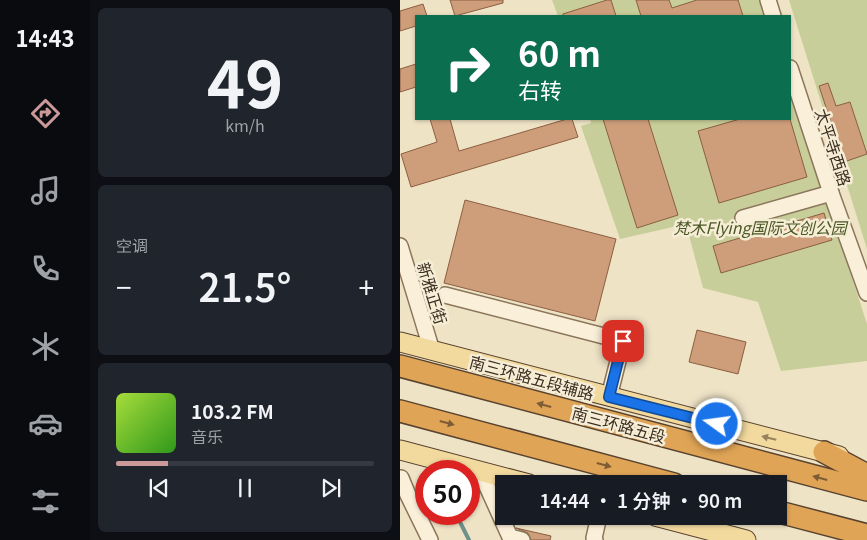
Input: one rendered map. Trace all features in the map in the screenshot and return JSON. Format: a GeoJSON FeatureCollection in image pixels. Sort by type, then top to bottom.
{"type":"FeatureCollection","features":[{"type":"Feature","properties":{"kind":"highway","name":"南三环路五段"},"geometry":{"type":"LineString","coordinates":[[400,366],[867,490]]}},
{"type":"Feature","properties":{"kind":"highway"},"geometry":{"type":"LineString","coordinates":[[400,411],[640,475]]}},
{"type":"Feature","properties":{"kind":"highway"},"geometry":{"type":"LineString","coordinates":[[824,452],[867,475]]}},
{"type":"Feature","properties":{"kind":"highway"},"geometry":{"type":"LineString","coordinates":[[787,514],[867,535]]}},
{"type":"Feature","properties":{"kind":"main road","name":"南三环路五段辅路"},"geometry":{"type":"LineString","coordinates":[[400,342],[867,463]]}},
{"type":"Feature","properties":{"kind":"main road"},"geometry":{"type":"LineString","coordinates":[[400,450],[438,460]]}},
{"type":"Feature","properties":{"kind":"main road"},"geometry":{"type":"LineString","coordinates":[[480,471],[495,475]]}},
{"type":"Feature","properties":{"kind":"main road"},"geometry":{"type":"LineString","coordinates":[[689,525],[746,540]]}},
{"type":"Feature","properties":{"kind":"street"},"geometry":{"type":"LineString","coordinates":[[768,0],[773,15]]}},
{"type":"Feature","properties":{"kind":"street","name":"太平寺西路"},"geometry":{"type":"LineString","coordinates":[[791,71],[831,193],[867,293]]}},
{"type":"Feature","properties":{"kind":"street"},"geometry":{"type":"LineString","coordinates":[[743,218],[831,193]]}},
{"type":"Feature","properties":{"kind":"street","name":"新雅正街"},"geometry":{"type":"LineString","coordinates":[[400,246],[432,351]]}},
{"type":"Feature","properties":{"kind":"street"},"geometry":{"type":"LineString","coordinates":[[445,295],[623,341],[609,397]]}},
{"type":"Feature","properties":{"kind":"street"},"geometry":{"type":"LineString","coordinates":[[480,471],[510,536],[522,540]]}},
{"type":"Feature","properties":{"kind":"street"},"geometry":{"type":"LineString","coordinates":[[401,478],[430,540]]}},
{"type":"Feature","properties":{"kind":"street"},"geometry":{"type":"LineString","coordinates":[[593,539],[597,525]]}},
{"type":"Feature","properties":{"kind":"green space"},"geometry":{"type":"Polygon","coordinates":[[[552,0],[762,0],[767,15],[558,15],[552,0]]]}},
{"type":"Feature","properties":{"kind":"green space"},"geometry":{"type":"Polygon","coordinates":[[[789,0],[867,0],[867,249],[789,0]]]}},
{"type":"Feature","properties":{"kind":"green space","name":"梵木Flying国际文创公园"},"geometry":{"type":"Polygon","coordinates":[[[791,90],[867,324],[867,361],[781,371],[758,302],[703,288],[686,224],[620,239],[581,126],[591,123],[590,120],[791,120],[791,90]]]}},
{"type":"Feature","properties":{"kind":"building"},"geometry":{"type":"Polygon","coordinates":[[[450,0],[503,0],[503,3],[455,15],[450,0]]]}},
{"type":"Feature","properties":{"kind":"building"},"geometry":{"type":"Polygon","coordinates":[[[611,0],[616,15],[563,15],[611,0]]]}},
{"type":"Feature","properties":{"kind":"building"},"geometry":{"type":"Polygon","coordinates":[[[636,0],[669,0],[672,8],[697,0],[738,0],[743,15],[641,15],[636,0]]]}},
{"type":"Feature","properties":{"kind":"building"},"geometry":{"type":"Polygon","coordinates":[[[423,4],[427,15],[415,15],[415,26],[400,31],[400,11],[423,4]]]}},
{"type":"Feature","properties":{"kind":"building"},"geometry":{"type":"Polygon","coordinates":[[[415,64],[415,87],[400,92],[400,69],[415,64]]]}},
{"type":"Feature","properties":{"kind":"building"},"geometry":{"type":"Polygon","coordinates":[[[828,83],[836,106],[850,102],[867,154],[844,162],[819,86],[828,83]]]}},
{"type":"Feature","properties":{"kind":"building"},"geometry":{"type":"Polygon","coordinates":[[[430,120],[450,120],[459,151],[564,120],[572,120],[578,137],[411,187],[401,154],[437,142],[430,120]]]}},
{"type":"Feature","properties":{"kind":"building"},"geometry":{"type":"Polygon","coordinates":[[[603,120],[648,120],[678,215],[637,228],[603,120]]]}},
{"type":"Feature","properties":{"kind":"building"},"geometry":{"type":"Polygon","coordinates":[[[736,120],[790,120],[807,177],[719,203],[698,131],[736,120]]]}},
{"type":"Feature","properties":{"kind":"building"},"geometry":{"type":"Polygon","coordinates":[[[465,200],[616,239],[595,321],[444,283],[465,200]]]}},
{"type":"Feature","properties":{"kind":"building"},"geometry":{"type":"Polygon","coordinates":[[[824,213],[832,240],[721,273],[713,246],[824,213]]]}},
{"type":"Feature","properties":{"kind":"building"},"geometry":{"type":"Polygon","coordinates":[[[697,330],[746,342],[738,374],[689,362],[697,330]]]}},
{"type":"Feature","properties":{"kind":"building"},"geometry":{"type":"Polygon","coordinates":[[[516,528],[551,536],[550,540],[531,540],[528,533],[516,528]]]}},
{"type":"Feature","properties":{"kind":"waterway"},"geometry":{"type":"LineString","coordinates":[[462,525],[469,540]]}},
{"type":"Feature","properties":{"kind":"route"},"geometry":{"type":"LineString","coordinates":[[623,341],[609,397],[717,424]]}}]}
